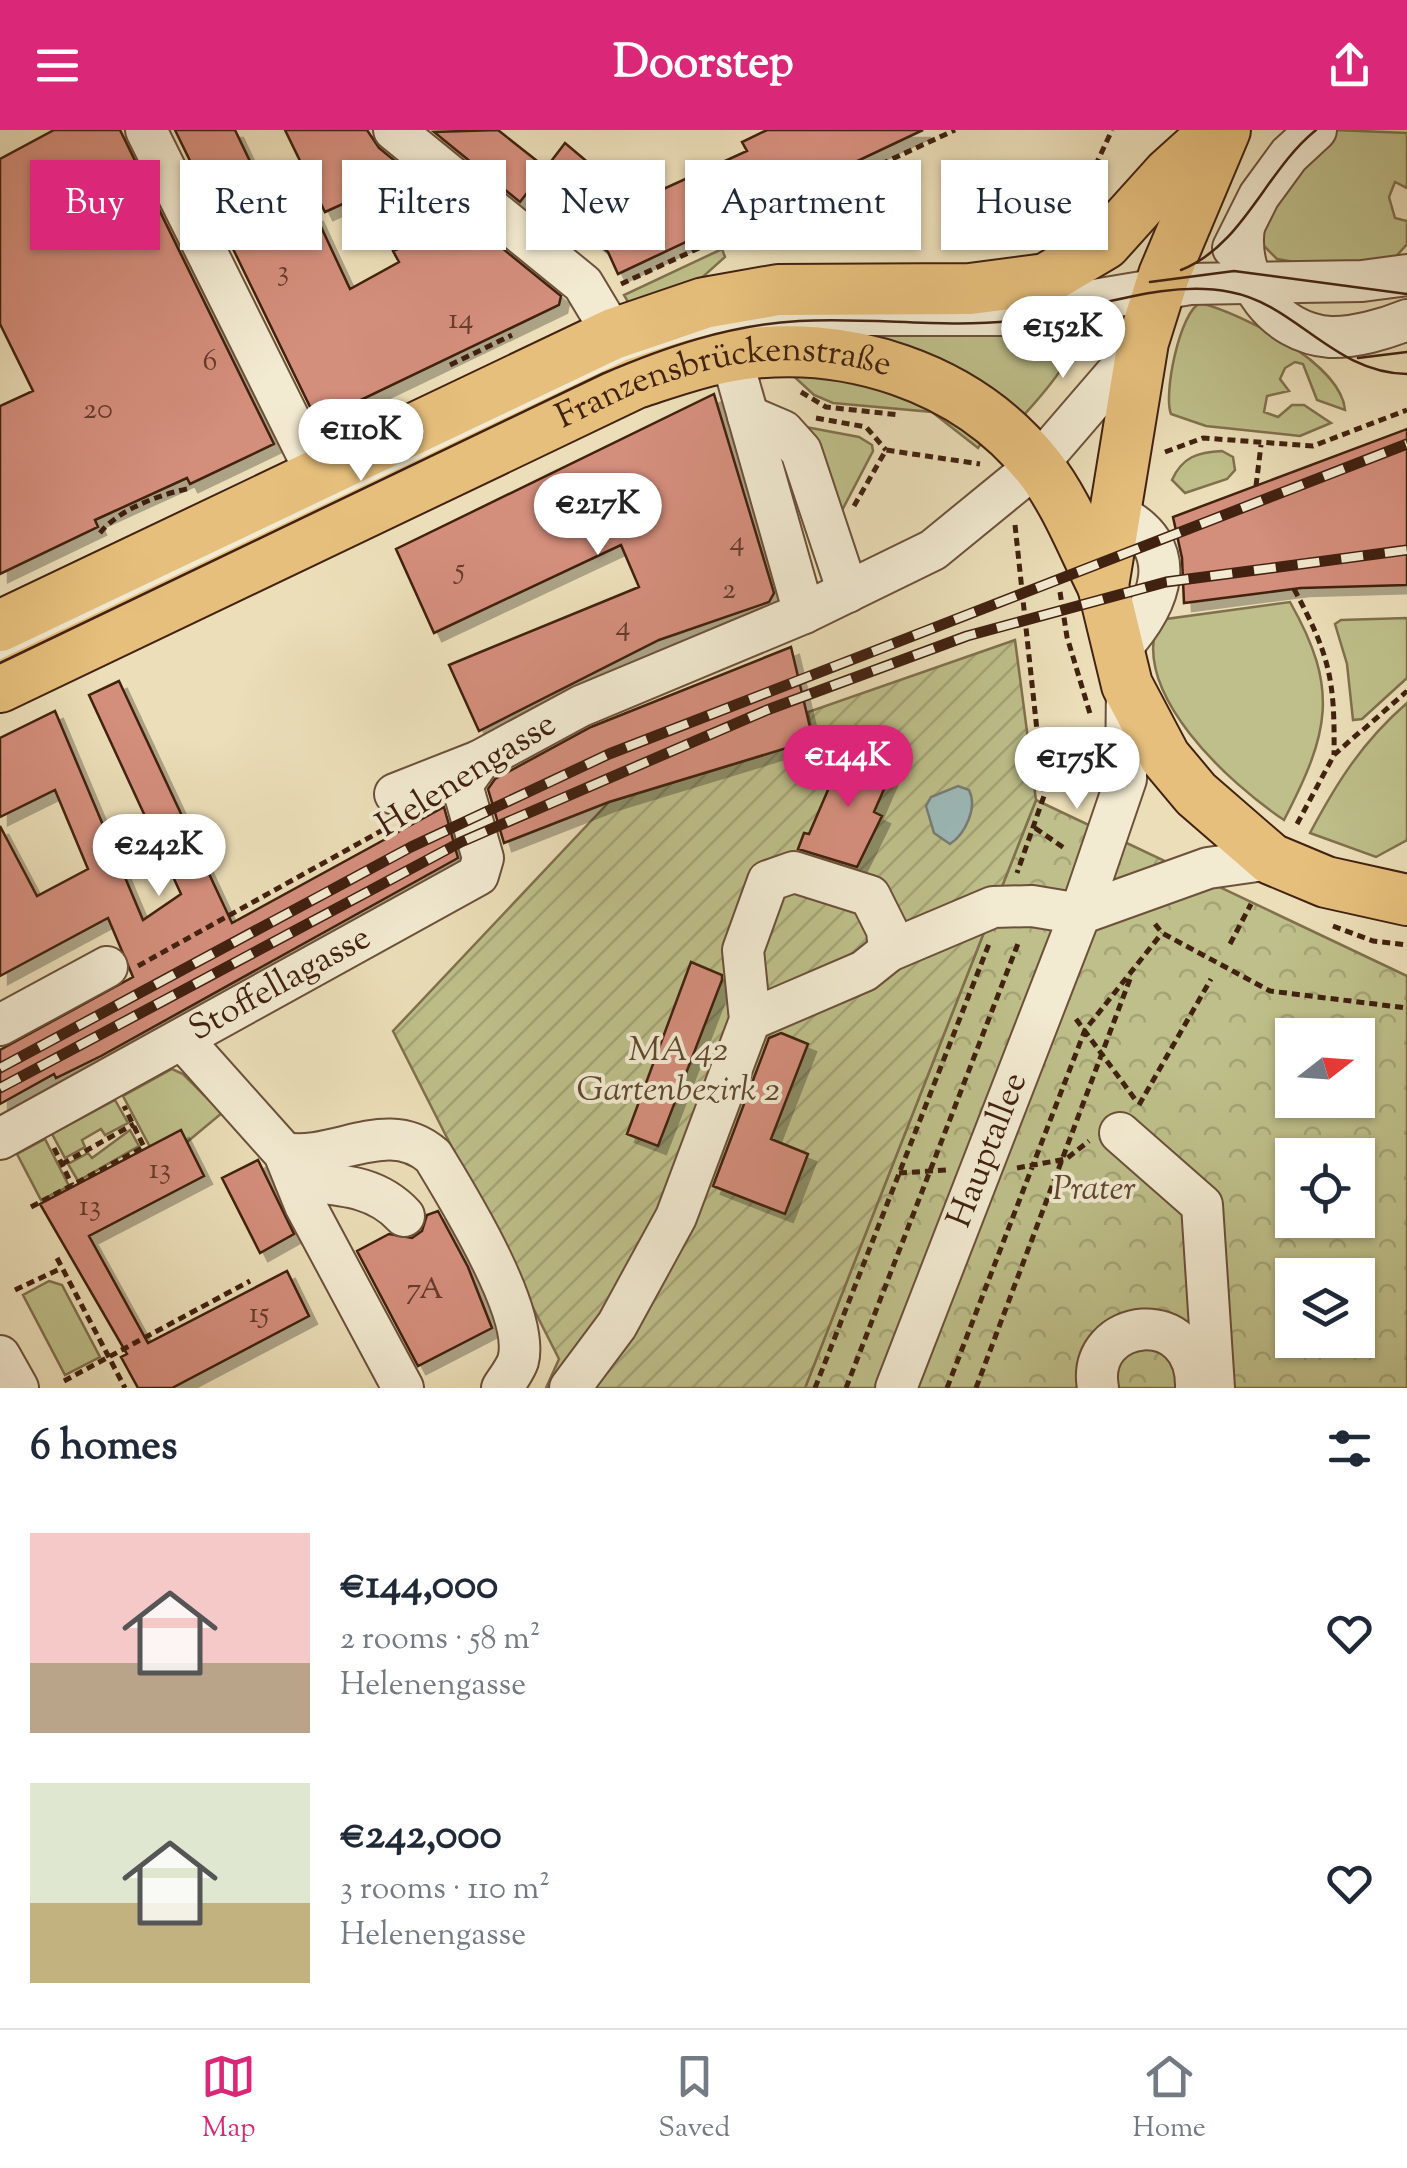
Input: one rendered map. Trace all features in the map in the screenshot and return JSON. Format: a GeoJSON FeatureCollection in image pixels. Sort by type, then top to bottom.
{"type":"FeatureCollection","features":[{"type":"Feature","properties":{"kind":"main road","name":"Franzensbrückenstraße"},"geometry":{"type":"LineString","coordinates":[[0,686],[613,334],[704,303],[778,290],[970,289],[1046,278],[1105,244],[1168,174],[1221,130]]}},
{"type":"Feature","properties":{"kind":"main road"},"geometry":{"type":"LineString","coordinates":[[1221,130],[1143,342],[1115,513],[1081,588],[1175,770],[1196,794],[1284,841],[1326,882],[1407,900]]}},
{"type":"Feature","properties":{"kind":"main road","name":"Franzensbrückenstraße"},"geometry":{"type":"LineString","coordinates":[[0,626],[636,383],[731,356],[821,353],[892,367],[937,382],[977,409],[1015,466],[1081,588]]}},
{"type":"Feature","properties":{"kind":"street"},"geometry":{"type":"LineString","coordinates":[[146,130],[329,500]]}},
{"type":"Feature","properties":{"kind":"street"},"geometry":{"type":"LineString","coordinates":[[1160,288],[1220,262],[1281,165],[1316,130]]}},
{"type":"Feature","properties":{"kind":"street"},"geometry":{"type":"LineString","coordinates":[[404,133],[582,284],[613,334]]}},
{"type":"Feature","properties":{"kind":"street"},"geometry":{"type":"LineString","coordinates":[[1244,227],[1244,257],[1250,283],[1268,307],[1303,331],[1331,337],[1407,320]]}},
{"type":"Feature","properties":{"kind":"street"},"geometry":{"type":"LineString","coordinates":[[0,656],[598,369],[706,330],[817,315],[1004,315],[1160,288],[1362,282],[1407,275]]}},
{"type":"Feature","properties":{"kind":"street","name":"Helenengasse"},"geometry":{"type":"LineString","coordinates":[[394,809],[471,773],[580,706],[804,613],[933,550],[1143,342]]}},
{"type":"Feature","properties":{"kind":"street"},"geometry":{"type":"LineString","coordinates":[[731,356],[804,613]]}},
{"type":"Feature","properties":{"kind":"street"},"geometry":{"type":"LineString","coordinates":[[748,416],[783,431],[801,452],[848,592]]}},
{"type":"Feature","properties":{"kind":"street"},"geometry":{"type":"LineString","coordinates":[[1115,513],[1148,534],[1159,575],[1152,610],[1123,668]]}},
{"type":"Feature","properties":{"kind":"street","name":"Hauptallee"},"geometry":{"type":"LineString","coordinates":[[896,1388],[1080,914],[1126,778],[1123,668]]}},
{"type":"Feature","properties":{"kind":"street","name":"Stoffellagasse"},"geometry":{"type":"LineString","coordinates":[[0,1139],[478,876],[483,858],[471,773]]}},
{"type":"Feature","properties":{"kind":"street"},"geometry":{"type":"LineString","coordinates":[[750,1020],[864,971],[890,951],[1018,906],[1080,914],[1284,841]]}},
{"type":"Feature","properties":{"kind":"street"},"geometry":{"type":"LineString","coordinates":[[570,1388],[617,1325],[676,1217],[750,1020],[742,950],[768,881],[794,872],[870,896],[887,930],[890,951]]}},
{"type":"Feature","properties":{"kind":"street"},"geometry":{"type":"LineString","coordinates":[[0,1024],[107,967]]}},
{"type":"Feature","properties":{"kind":"street"},"geometry":{"type":"LineString","coordinates":[[177,1043],[289,1166],[403,1388]]}},
{"type":"Feature","properties":{"kind":"street"},"geometry":{"type":"LineString","coordinates":[[1130,1119],[1202,1206],[1205,1385]]}},
{"type":"Feature","properties":{"kind":"street"},"geometry":{"type":"LineString","coordinates":[[289,1166],[307,1157],[394,1136],[420,1145],[434,1156],[491,1260],[514,1318],[518,1360],[502,1388]]}},
{"type":"Feature","properties":{"kind":"street"},"geometry":{"type":"LineString","coordinates":[[289,1166],[388,1198],[404,1216]]}},
{"type":"Feature","properties":{"kind":"street"},"geometry":{"type":"LineString","coordinates":[[1098,1388],[1099,1362],[1108,1347],[1135,1330],[1152,1328],[1181,1342],[1205,1385]]}},
{"type":"Feature","properties":{"kind":"street"},"geometry":{"type":"LineString","coordinates":[[0,1356],[18,1388]]}},
{"type":"Feature","properties":{"kind":"path"},"geometry":{"type":"LineString","coordinates":[[1098,160],[1112,130]]}},
{"type":"Feature","properties":{"kind":"path"},"geometry":{"type":"LineString","coordinates":[[790,381],[811,402],[916,416]]}},
{"type":"Feature","properties":{"kind":"path"},"geometry":{"type":"LineString","coordinates":[[1154,456],[1203,438],[1313,446],[1407,410]]}},
{"type":"Feature","properties":{"kind":"path"},"geometry":{"type":"LineString","coordinates":[[1256,486],[1262,444]]}},
{"type":"Feature","properties":{"kind":"path"},"geometry":{"type":"LineString","coordinates":[[832,543],[886,450],[1015,466]]}},
{"type":"Feature","properties":{"kind":"path"},"geometry":{"type":"LineString","coordinates":[[977,454],[1015,466]]}},
{"type":"Feature","properties":{"kind":"path"},"geometry":{"type":"LineString","coordinates":[[846,1388],[930,1170],[1018,906],[1044,796],[1014,512],[1028,522]]}},
{"type":"Feature","properties":{"kind":"path"},"geometry":{"type":"LineString","coordinates":[[1081,588],[1067,637],[1092,720]]}},
{"type":"Feature","properties":{"kind":"path"},"geometry":{"type":"LineString","coordinates":[[1294,589],[1330,666],[1335,690],[1334,756]]}},
{"type":"Feature","properties":{"kind":"path"},"geometry":{"type":"LineString","coordinates":[[1284,841],[1334,756],[1407,691]]}},
{"type":"Feature","properties":{"kind":"path","name":"Helenengasse"},"geometry":{"type":"LineString","coordinates":[[107,967],[144,966],[240,915],[394,809]]}},
{"type":"Feature","properties":{"kind":"path"},"geometry":{"type":"LineString","coordinates":[[1230,944],[1251,904]]}},
{"type":"Feature","properties":{"kind":"path"},"geometry":{"type":"LineString","coordinates":[[815,1388],[899,1173],[1018,906]]}},
{"type":"Feature","properties":{"kind":"path"},"geometry":{"type":"LineString","coordinates":[[947,1388],[1085,1030],[1162,933],[1270,991],[1407,1008]]}},
{"type":"Feature","properties":{"kind":"path"},"geometry":{"type":"LineString","coordinates":[[976,1388],[1066,1159],[1131,976]]}},
{"type":"Feature","properties":{"kind":"path"},"geometry":{"type":"LineString","coordinates":[[1032,1168],[1066,1159],[1086,1142],[1130,1119],[1211,979]]}},
{"type":"Feature","properties":{"kind":"path"},"geometry":{"type":"LineString","coordinates":[[1085,1030],[1104,1057],[1130,1119]]}},
{"type":"Feature","properties":{"kind":"path"},"geometry":{"type":"LineString","coordinates":[[31,1206],[144,1146],[118,1095]]}},
{"type":"Feature","properties":{"kind":"path"},"geometry":{"type":"LineString","coordinates":[[62,1164],[134,1124]]}},
{"type":"Feature","properties":{"kind":"path"},"geometry":{"type":"LineString","coordinates":[[47,1134],[72,1186]]}},
{"type":"Feature","properties":{"kind":"path"},"geometry":{"type":"LineString","coordinates":[[899,1173],[980,1170]]}},
{"type":"Feature","properties":{"kind":"path"},"geometry":{"type":"LineString","coordinates":[[57,1258],[125,1388]]}},
{"type":"Feature","properties":{"kind":"path"},"geometry":{"type":"LineString","coordinates":[[15,1290],[62,1268]]}},
{"type":"Feature","properties":{"kind":"path"},"geometry":{"type":"LineString","coordinates":[[64,1381],[250,1282]]}},
{"type":"Feature","properties":{"kind":"green space"},"geometry":{"type":"Polygon","coordinates":[[[1335,130],[1407,133],[1407,188],[1395,182],[1389,197],[1395,218],[1407,221],[1407,244],[1392,261],[1348,271],[1277,259],[1264,246],[1262,238],[1270,204],[1335,130]]]}},
{"type":"Feature","properties":{"kind":"green space"},"geometry":{"type":"Polygon","coordinates":[[[722,250],[725,257],[696,283],[631,307],[624,295],[722,250]]]}},
{"type":"Feature","properties":{"kind":"green space"},"geometry":{"type":"Polygon","coordinates":[[[1200,303],[1263,329],[1308,358],[1339,392],[1345,410],[1317,400],[1303,364],[1295,362],[1285,368],[1280,379],[1289,391],[1267,396],[1264,412],[1278,417],[1292,405],[1304,405],[1331,423],[1300,436],[1206,426],[1171,414],[1169,389],[1175,354],[1186,321],[1200,303]]]}},
{"type":"Feature","properties":{"kind":"green space"},"geometry":{"type":"Polygon","coordinates":[[[1079,317],[1068,358],[1024,415],[976,380],[950,367],[896,348],[809,328],[1079,317]]]}},
{"type":"Feature","properties":{"kind":"green space"},"geometry":{"type":"Polygon","coordinates":[[[787,370],[886,384],[985,438],[978,448],[932,412],[833,403],[814,395],[787,370]]]}},
{"type":"Feature","properties":{"kind":"green space"},"geometry":{"type":"Polygon","coordinates":[[[795,425],[859,437],[872,445],[873,451],[837,520],[795,425]]]}},
{"type":"Feature","properties":{"kind":"green space"},"geometry":{"type":"Polygon","coordinates":[[[1222,451],[1233,457],[1235,470],[1227,479],[1185,493],[1172,480],[1192,457],[1222,451]]]}},
{"type":"Feature","properties":{"kind":"green space"},"geometry":{"type":"Polygon","coordinates":[[[1290,602],[1316,661],[1323,711],[1311,762],[1284,820],[1237,784],[1190,734],[1158,677],[1153,648],[1159,620],[1290,602]]]}},
{"type":"Feature","properties":{"kind":"green space"},"geometry":{"type":"Polygon","coordinates":[[[1407,618],[1407,678],[1362,719],[1353,720],[1347,664],[1335,624],[1341,620],[1407,618]]]}},
{"type":"Feature","properties":{"kind":"green space","name":"MA 42 Gartenbezirk 2"},"geometry":{"type":"Polygon","coordinates":[[[1015,640],[1036,800],[805,1388],[546,1388],[559,1359],[393,1031],[609,802],[813,740],[808,712],[1015,640]]]}},
{"type":"Feature","properties":{"kind":"green space"},"geometry":{"type":"Polygon","coordinates":[[[1407,703],[1407,840],[1376,857],[1310,833],[1352,763],[1407,703]]]}},
{"type":"Feature","properties":{"kind":"green space","name":"Prater"},"geometry":{"type":"Polygon","coordinates":[[[1036,800],[1407,976],[1407,1388],[805,1388],[1036,800]]]}},
{"type":"Feature","properties":{"kind":"green space"},"geometry":{"type":"Polygon","coordinates":[[[172,1069],[183,1074],[222,1113],[187,1142],[150,1147],[123,1096],[172,1069]]]}},
{"type":"Feature","properties":{"kind":"green space"},"geometry":{"type":"Polygon","coordinates":[[[115,1100],[128,1123],[105,1135],[101,1129],[82,1140],[85,1147],[65,1158],[52,1134],[115,1100]]]}},
{"type":"Feature","properties":{"kind":"green space"},"geometry":{"type":"Polygon","coordinates":[[[130,1130],[139,1146],[78,1181],[68,1164],[88,1153],[92,1158],[130,1130]]]}},
{"type":"Feature","properties":{"kind":"green space"},"geometry":{"type":"Polygon","coordinates":[[[45,1139],[69,1186],[41,1200],[17,1154],[45,1139]]]}},
{"type":"Feature","properties":{"kind":"green space"},"geometry":{"type":"Polygon","coordinates":[[[49,1281],[62,1285],[100,1357],[65,1375],[23,1295],[49,1281]]]}},
{"type":"Feature","properties":{"kind":"water"},"geometry":{"type":"Polygon","coordinates":[[[958,786],[969,790],[972,805],[965,827],[950,844],[934,833],[926,806],[931,797],[958,786]]]}},
{"type":"Feature","properties":{"kind":"building"},"geometry":{"type":"Polygon","coordinates":[[[54,130],[120,130],[135,160],[30,160],[30,250],[160,250],[160,212],[274,444],[190,484],[187,478],[95,520],[98,527],[0,574],[0,406],[33,391],[0,324],[0,159],[54,130]]]}},
{"type":"Feature","properties":{"kind":"building"},"geometry":{"type":"Polygon","coordinates":[[[175,130],[235,130],[249,160],[190,160],[175,130]]]}},
{"type":"Feature","properties":{"kind":"building"},"geometry":{"type":"Polygon","coordinates":[[[285,130],[367,130],[379,148],[394,160],[342,160],[342,204],[325,212],[322,160],[300,160],[285,130]]]}},
{"type":"Feature","properties":{"kind":"building"},"geometry":{"type":"Polygon","coordinates":[[[498,130],[536,160],[526,160],[526,194],[520,202],[506,191],[506,160],[468,160],[434,132],[498,130]]]}},
{"type":"Feature","properties":{"kind":"building"},"geometry":{"type":"Polygon","coordinates":[[[767,130],[923,130],[859,160],[727,160],[747,151],[742,142],[767,130]]]}},
{"type":"Feature","properties":{"kind":"building"},"geometry":{"type":"Polygon","coordinates":[[[565,143],[585,160],[552,160],[565,143]]]}},
{"type":"Feature","properties":{"kind":"building"},"geometry":{"type":"Polygon","coordinates":[[[685,179],[685,242],[618,274],[606,250],[665,250],[665,188],[685,179]]]}},
{"type":"Feature","properties":{"kind":"building"},"geometry":{"type":"Polygon","coordinates":[[[322,229],[350,289],[399,262],[395,250],[504,250],[561,296],[559,305],[317,421],[234,250],[322,250],[322,229]]]}},
{"type":"Feature","properties":{"kind":"building"},"geometry":{"type":"Polygon","coordinates":[[[714,394],[774,593],[769,602],[659,640],[479,731],[449,665],[639,587],[621,545],[434,633],[396,549],[714,394]]]}},
{"type":"Feature","properties":{"kind":"building"},"geometry":{"type":"Polygon","coordinates":[[[1407,429],[1407,585],[1301,588],[1184,603],[1182,558],[1173,517],[1407,429]]]}},
{"type":"Feature","properties":{"kind":"building"},"geometry":{"type":"Polygon","coordinates":[[[791,647],[813,740],[609,802],[504,843],[488,789],[495,779],[591,727],[791,647]]]}},
{"type":"Feature","properties":{"kind":"building"},"geometry":{"type":"Polygon","coordinates":[[[119,681],[232,923],[444,807],[458,858],[101,1056],[56,1078],[54,1074],[0,1104],[0,1050],[133,977],[108,918],[0,976],[0,826],[37,896],[88,869],[55,790],[0,817],[0,738],[55,711],[143,920],[181,894],[89,695],[119,681]]]}},
{"type":"Feature","properties":{"kind":"building"},"geometry":{"type":"Polygon","coordinates":[[[837,747],[892,771],[874,812],[882,816],[857,867],[798,849],[804,833],[809,834],[834,776],[826,773],[837,747]]]}},
{"type":"Feature","properties":{"kind":"building"},"geometry":{"type":"Polygon","coordinates":[[[691,962],[722,975],[722,980],[658,1146],[627,1134],[691,962]]]}},
{"type":"Feature","properties":{"kind":"building"},"geometry":{"type":"Polygon","coordinates":[[[781,1033],[808,1044],[771,1139],[808,1154],[785,1214],[713,1186],[769,1038],[781,1033]]]}},
{"type":"Feature","properties":{"kind":"building"},"geometry":{"type":"Polygon","coordinates":[[[181,1130],[204,1176],[89,1236],[148,1343],[287,1271],[309,1316],[172,1388],[138,1388],[121,1357],[127,1354],[40,1204],[181,1130]]]}},
{"type":"Feature","properties":{"kind":"building"},"geometry":{"type":"Polygon","coordinates":[[[258,1160],[294,1234],[260,1253],[222,1178],[258,1160]]]}},
{"type":"Feature","properties":{"kind":"building"},"geometry":{"type":"Polygon","coordinates":[[[438,1211],[468,1267],[492,1328],[418,1366],[357,1251],[389,1234],[412,1238],[422,1231],[427,1215],[438,1211]]]}},
{"type":"Feature","properties":{"kind":"tram line"},"geometry":{"type":"LineString","coordinates":[[1181,270],[1222,243],[1282,166],[1316,130]]}},
{"type":"Feature","properties":{"kind":"tram line"},"geometry":{"type":"LineString","coordinates":[[1150,282],[1234,271],[1407,294]]}},
{"type":"Feature","properties":{"kind":"tram line"},"geometry":{"type":"LineString","coordinates":[[0,663],[602,374],[723,332],[773,323],[826,320],[1012,321],[1149,293],[1203,289],[1254,299],[1357,362],[1381,371],[1407,374]]}},
{"type":"Feature","properties":{"kind":"tram line"},"geometry":{"type":"LineString","coordinates":[[1358,358],[1407,352]]}},
{"type":"Feature","properties":{"kind":"railway"},"geometry":{"type":"LineString","coordinates":[[0,1068],[411,847],[609,754],[1407,444]]}},
{"type":"Feature","properties":{"kind":"railway"},"geometry":{"type":"LineString","coordinates":[[0,1088],[461,842],[767,710],[967,636],[1166,582],[1407,550]]}}]}
